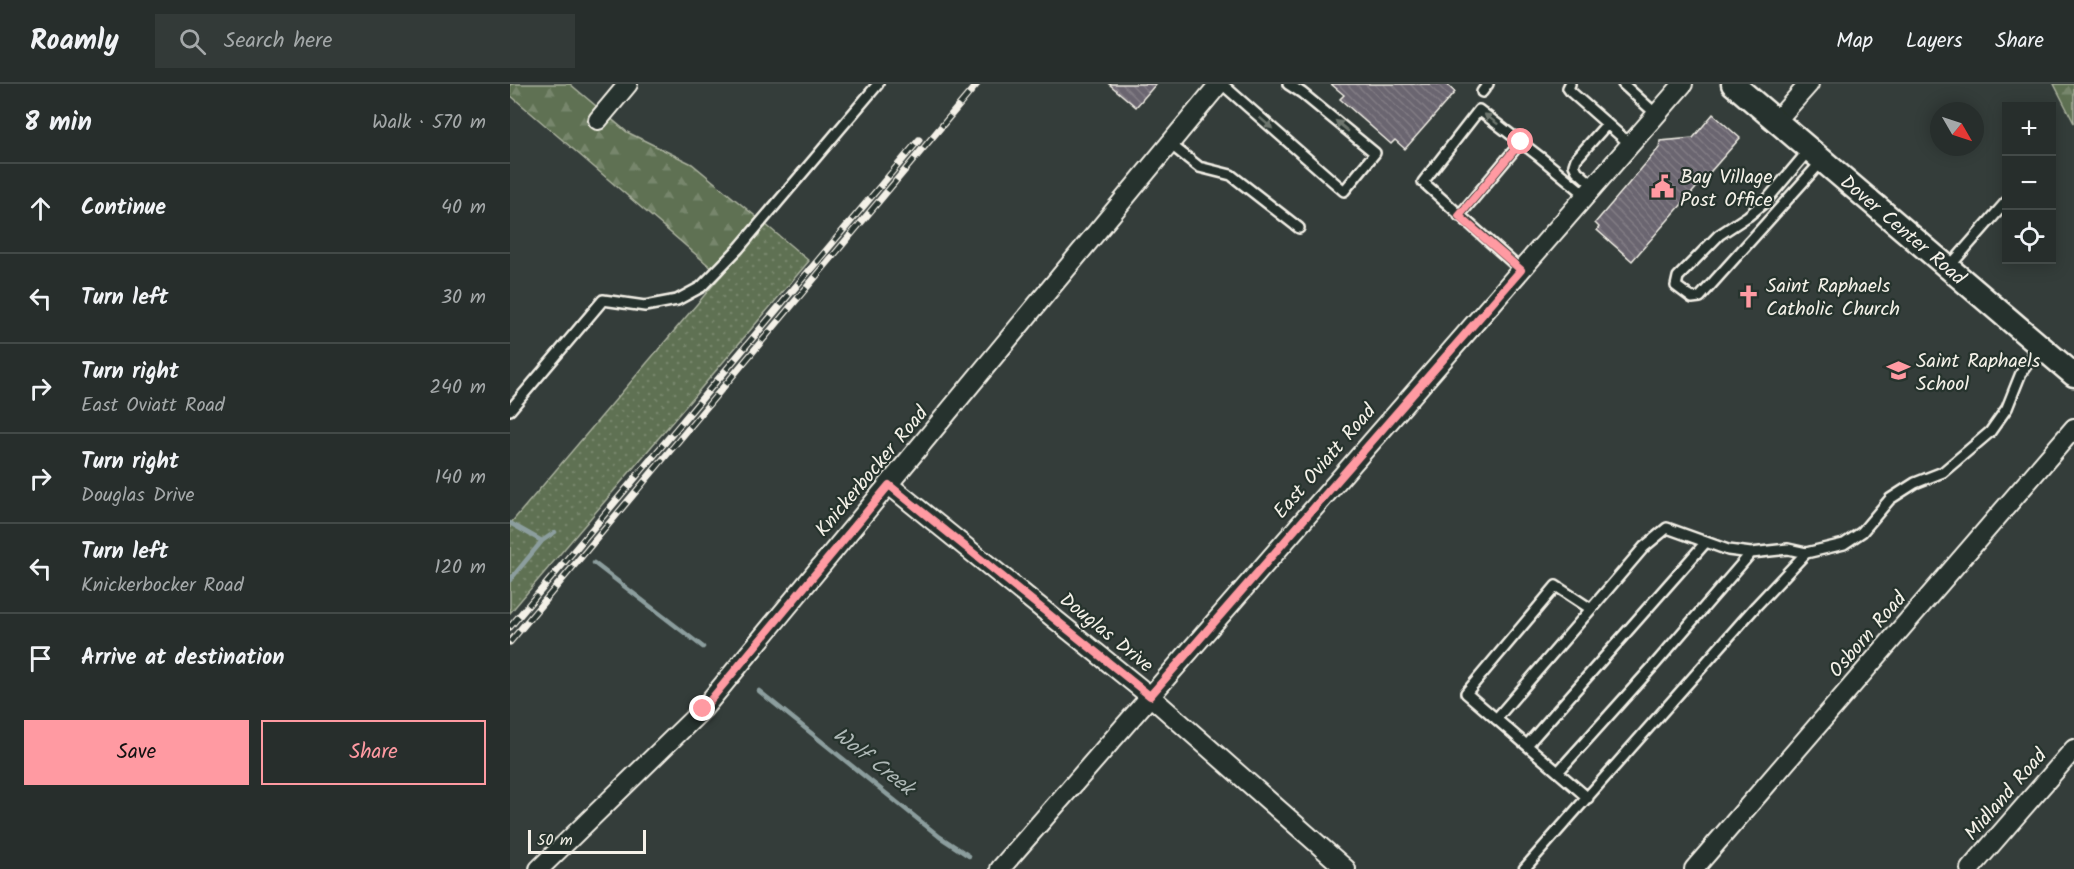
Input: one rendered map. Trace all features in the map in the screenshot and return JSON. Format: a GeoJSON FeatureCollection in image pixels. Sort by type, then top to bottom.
{"type":"FeatureCollection","features":[{"type":"Feature","properties":{"kind":"street"},"geometry":{"type":"LineString","coordinates":[[598,120],[628,84]]}},
{"type":"Feature","properties":{"kind":"street","name":"Knickerbocker Road"},"geometry":{"type":"LineString","coordinates":[[539,869],[703,709],[1221,84]]}},
{"type":"Feature","properties":{"kind":"street","name":"East Oviatt Road"},"geometry":{"type":"LineString","coordinates":[[1000,869],[1683,84]]}},
{"type":"Feature","properties":{"kind":"street","name":"Dover Center Road"},"geometry":{"type":"LineString","coordinates":[[1733,84],[2074,375]]}},
{"type":"Feature","properties":{"kind":"street"},"geometry":{"type":"LineString","coordinates":[[1777,120],[1809,84]]}},
{"type":"Feature","properties":{"kind":"street","name":"Osborn Road"},"geometry":{"type":"LineString","coordinates":[[1694,869],[2074,428]]}},
{"type":"Feature","properties":{"kind":"street","name":"Douglas Drive"},"geometry":{"type":"LineString","coordinates":[[889,485],[1150,696],[1346,869]]}},
{"type":"Feature","properties":{"kind":"street","name":"Midland Road"},"geometry":{"type":"LineString","coordinates":[[1970,869],[2074,749]]}},
{"type":"Feature","properties":{"kind":"lane"},"geometry":{"type":"LineString","coordinates":[[510,410],[603,300],[645,306],[677,300],[701,287],[739,248],[878,84]]}},
{"type":"Feature","properties":{"kind":"lane"},"geometry":{"type":"LineString","coordinates":[[1221,84],[1344,191],[1375,153],[1288,84]]}},
{"type":"Feature","properties":{"kind":"lane"},"geometry":{"type":"LineString","coordinates":[[1570,84],[1568,88],[1571,92],[1630,144]]}},
{"type":"Feature","properties":{"kind":"lane"},"geometry":{"type":"LineString","coordinates":[[1623,84],[1656,114]]}},
{"type":"Feature","properties":{"kind":"lane"},"geometry":{"type":"LineString","coordinates":[[1521,270],[1423,182],[1479,110],[1590,191]]}},
{"type":"Feature","properties":{"kind":"lane"},"geometry":{"type":"LineString","coordinates":[[1590,191],[1574,165],[1576,159],[1607,124]]}},
{"type":"Feature","properties":{"kind":"lane"},"geometry":{"type":"LineString","coordinates":[[1459,216],[1521,142]]}},
{"type":"Feature","properties":{"kind":"lane"},"geometry":{"type":"LineString","coordinates":[[1170,144],[1199,167],[1231,175],[1299,228]]}},
{"type":"Feature","properties":{"kind":"lane"},"geometry":{"type":"LineString","coordinates":[[1817,154],[1700,297],[1692,298],[1676,286],[1678,277],[1719,235],[1765,202],[1817,154]]}},
{"type":"Feature","properties":{"kind":"lane"},"geometry":{"type":"LineString","coordinates":[[1949,267],[2002,208]]}},
{"type":"Feature","properties":{"kind":"lane"},"geometry":{"type":"LineString","coordinates":[[1496,719],[1644,547],[1667,528],[1728,550],[1751,553],[1788,549],[1806,553],[1844,544],[1862,532],[1890,499],[1915,483],[1943,472],[1990,432],[2007,408],[2020,373],[2040,346]]}},
{"type":"Feature","properties":{"kind":"lane"},"geometry":{"type":"LineString","coordinates":[[1527,745],[1706,542]]}},
{"type":"Feature","properties":{"kind":"lane"},"geometry":{"type":"LineString","coordinates":[[1558,772],[1751,553]]}},
{"type":"Feature","properties":{"kind":"lane"},"geometry":{"type":"LineString","coordinates":[[1524,869],[1756,606],[1806,553]]}},
{"type":"Feature","properties":{"kind":"lane"},"geometry":{"type":"LineString","coordinates":[[1588,798],[1466,693],[1556,586],[1591,609]]}},
{"type":"Feature","properties":{"kind":"green space"},"geometry":{"type":"Polygon","coordinates":[[[510,84],[570,84],[627,132],[692,164],[765,224],[721,276],[510,95],[510,84]]]}},
{"type":"Feature","properties":{"kind":"green space"},"geometry":{"type":"Polygon","coordinates":[[[2054,84],[2074,84],[2074,123],[2054,84]]]}},
{"type":"Feature","properties":{"kind":"green space"},"geometry":{"type":"Polygon","coordinates":[[[765,224],[809,261],[510,613],[510,524],[765,224]]]}},
{"type":"Feature","properties":{"kind":"building"},"geometry":{"type":"Polygon","coordinates":[[[1109,84],[1156,84],[1136,107],[1109,84]]]}},
{"type":"Feature","properties":{"kind":"building"},"geometry":{"type":"Polygon","coordinates":[[[1331,84],[1446,84],[1455,92],[1405,149],[1395,140],[1391,144],[1340,99],[1344,95],[1331,84]]]}},
{"type":"Feature","properties":{"kind":"building","name":"Bay Village Post Office"},"geometry":{"type":"Polygon","coordinates":[[[1713,114],[1740,138],[1632,261],[1597,230],[1599,227],[1595,223],[1659,148],[1660,141],[1693,138],[1713,114]]]}},
{"type":"Feature","properties":{"kind":"waterway","name":"Wolf Creek"},"geometry":{"type":"LineString","coordinates":[[510,523],[542,541],[555,532]]}},
{"type":"Feature","properties":{"kind":"waterway"},"geometry":{"type":"LineString","coordinates":[[510,580],[542,541]]}},
{"type":"Feature","properties":{"kind":"waterway","name":"Wolf Creek"},"geometry":{"type":"LineString","coordinates":[[594,563],[703,647]]}},
{"type":"Feature","properties":{"kind":"waterway","name":"Wolf Creek"},"geometry":{"type":"LineString","coordinates":[[759,691],[940,837],[969,856]]}},
{"type":"Feature","properties":{"kind":"railway"},"geometry":{"type":"LineString","coordinates":[[510,642],[977,84]]}},
{"type":"Feature","properties":{"kind":"railway"},"geometry":{"type":"LineString","coordinates":[[510,627],[919,140]]}},
{"type":"Feature","properties":{"kind":"place","name":"Bay Village Post Office"},"geometry":{"type":"Point","coordinates":[1662,187]}},
{"type":"Feature","properties":{"kind":"place","name":"Saint Raphaels Catholic Church"},"geometry":{"type":"Point","coordinates":[1748,296]}},
{"type":"Feature","properties":{"kind":"place","name":"Saint Raphaels School"},"geometry":{"type":"Point","coordinates":[1898,371]}},
{"type":"Feature","properties":{"kind":"route"},"geometry":{"type":"LineString","coordinates":[[703,709],[889,485],[1150,696],[1521,270],[1459,216],[1521,142]]}}]}
